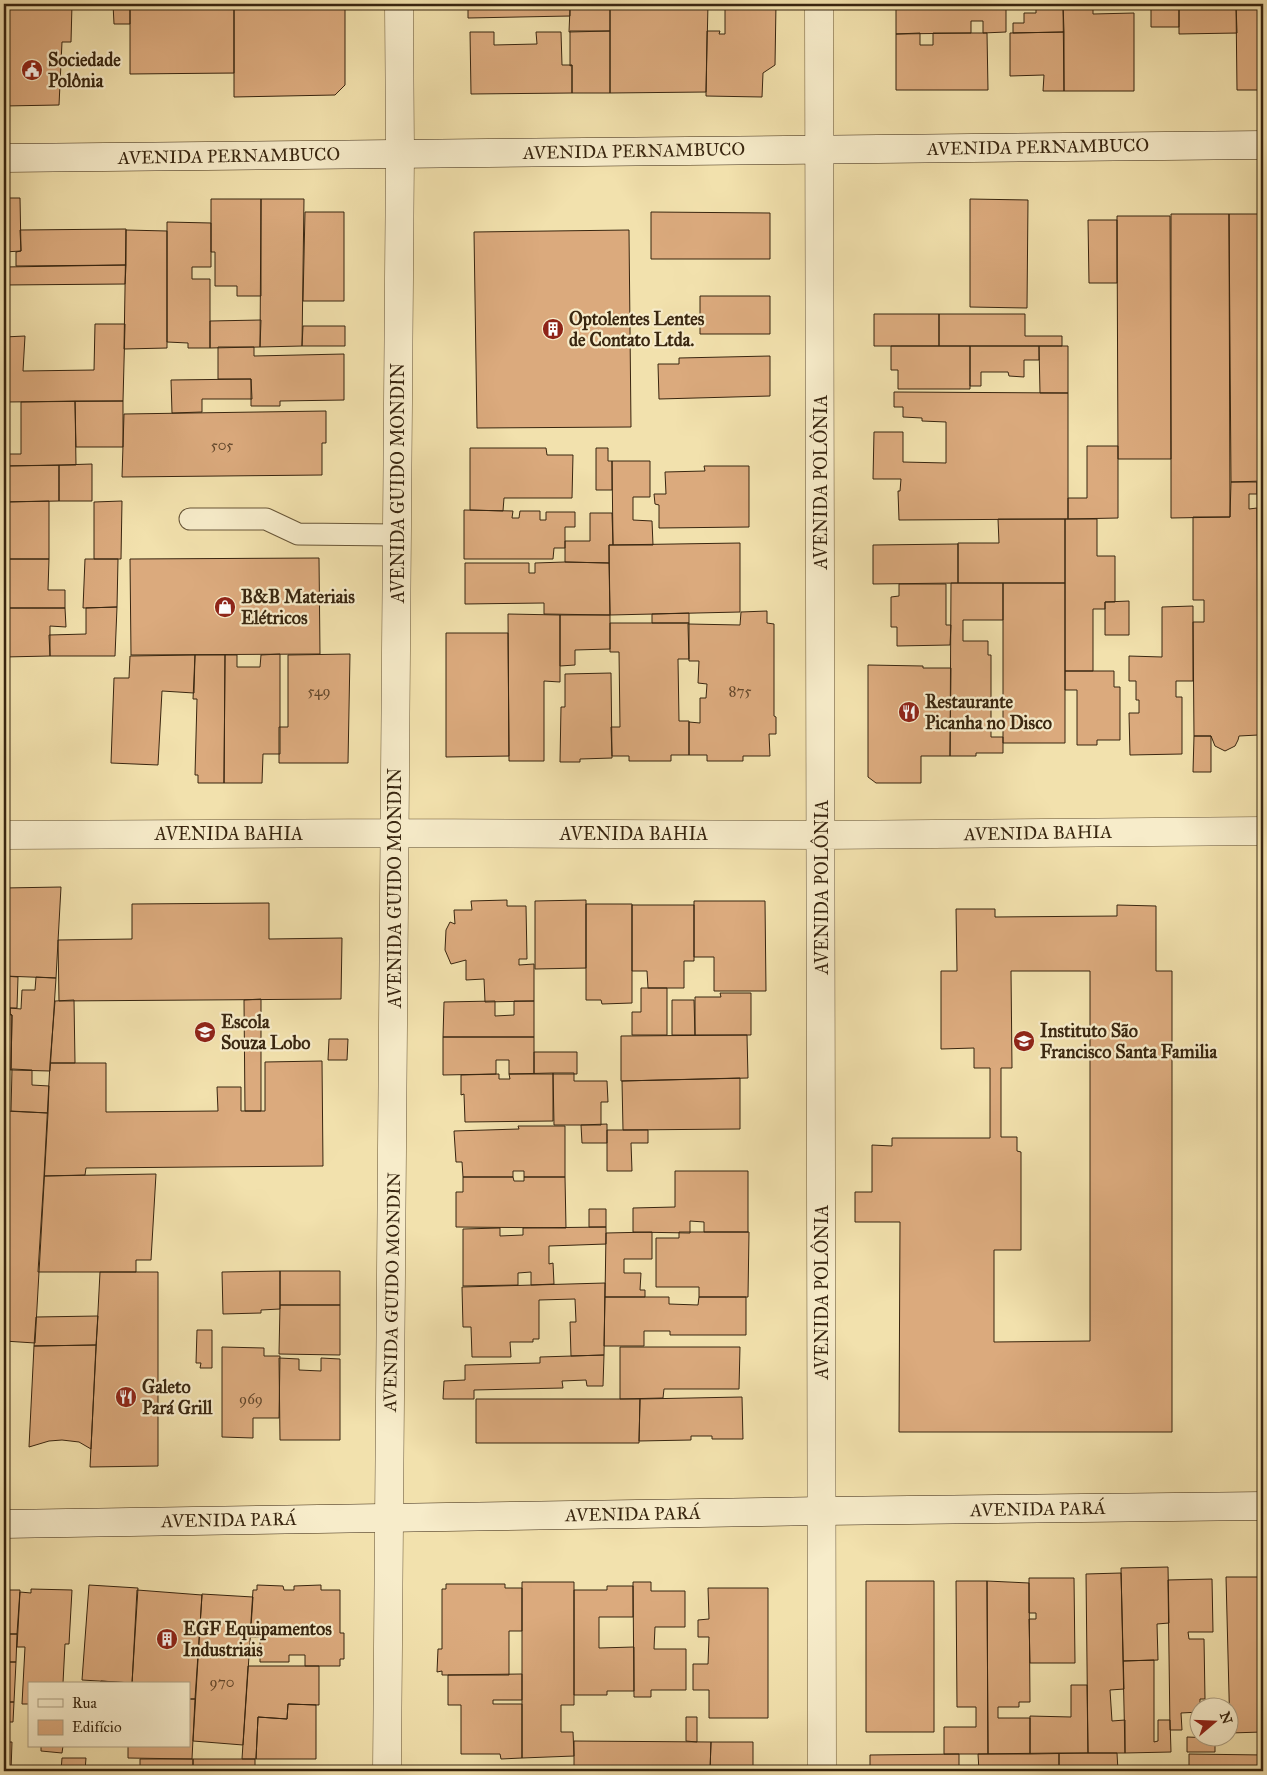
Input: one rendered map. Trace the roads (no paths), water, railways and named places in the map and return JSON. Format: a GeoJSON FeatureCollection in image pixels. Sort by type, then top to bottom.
{"type":"FeatureCollection","features":[{"type":"Feature","properties":{"kind":"street","name":"AVENIDA GUIDO MONDIN"},"geometry":{"type":"LineString","coordinates":[[388,1771],[400,154],[398,4]]}},
{"type":"Feature","properties":{"kind":"street","name":"AVENIDA POLÔNIA"},"geometry":{"type":"LineString","coordinates":[[819,4],[822,835],[822,1771]]}},
{"type":"Feature","properties":{"kind":"street","name":"AVENIDA PERNAMBUCO"},"geometry":{"type":"LineString","coordinates":[[4,158],[1263,145]]}},
{"type":"Feature","properties":{"kind":"street","name":"AVENIDA BAHIA"},"geometry":{"type":"LineString","coordinates":[[4,835],[396,833],[822,835],[1263,831]]}},
{"type":"Feature","properties":{"kind":"street","name":"AVENIDA PARÁ"},"geometry":{"type":"LineString","coordinates":[[4,1524],[1263,1506]]}},
{"type":"Feature","properties":{"kind":"lane"},"geometry":{"type":"LineString","coordinates":[[190,519],[266,519],[298,534],[397,534]]}},
{"type":"Feature","properties":{"kind":"place","name":"Sociedade Polônia"},"geometry":{"type":"Point","coordinates":[32,70]}},
{"type":"Feature","properties":{"kind":"place","name":"Optolentes Lentes de Contato Ltda."},"geometry":{"type":"Point","coordinates":[553,329]}},
{"type":"Feature","properties":{"kind":"place","name":"B&B Materiais Elétricos"},"geometry":{"type":"Point","coordinates":[225,607]}},
{"type":"Feature","properties":{"kind":"place","name":"Restaurante Picanha no Disco"},"geometry":{"type":"Point","coordinates":[909,712]}},
{"type":"Feature","properties":{"kind":"place","name":"Escola Souza Lobo"},"geometry":{"type":"Point","coordinates":[205,1032]}},
{"type":"Feature","properties":{"kind":"place","name":"Instituto São Francisco Santa Familia"},"geometry":{"type":"Point","coordinates":[1024,1041]}},
{"type":"Feature","properties":{"kind":"place","name":"Galeto Pará Grill"},"geometry":{"type":"Point","coordinates":[126,1397]}},
{"type":"Feature","properties":{"kind":"place","name":"EGF Equipamentos Industriais"},"geometry":{"type":"Point","coordinates":[167,1639]}}]}
